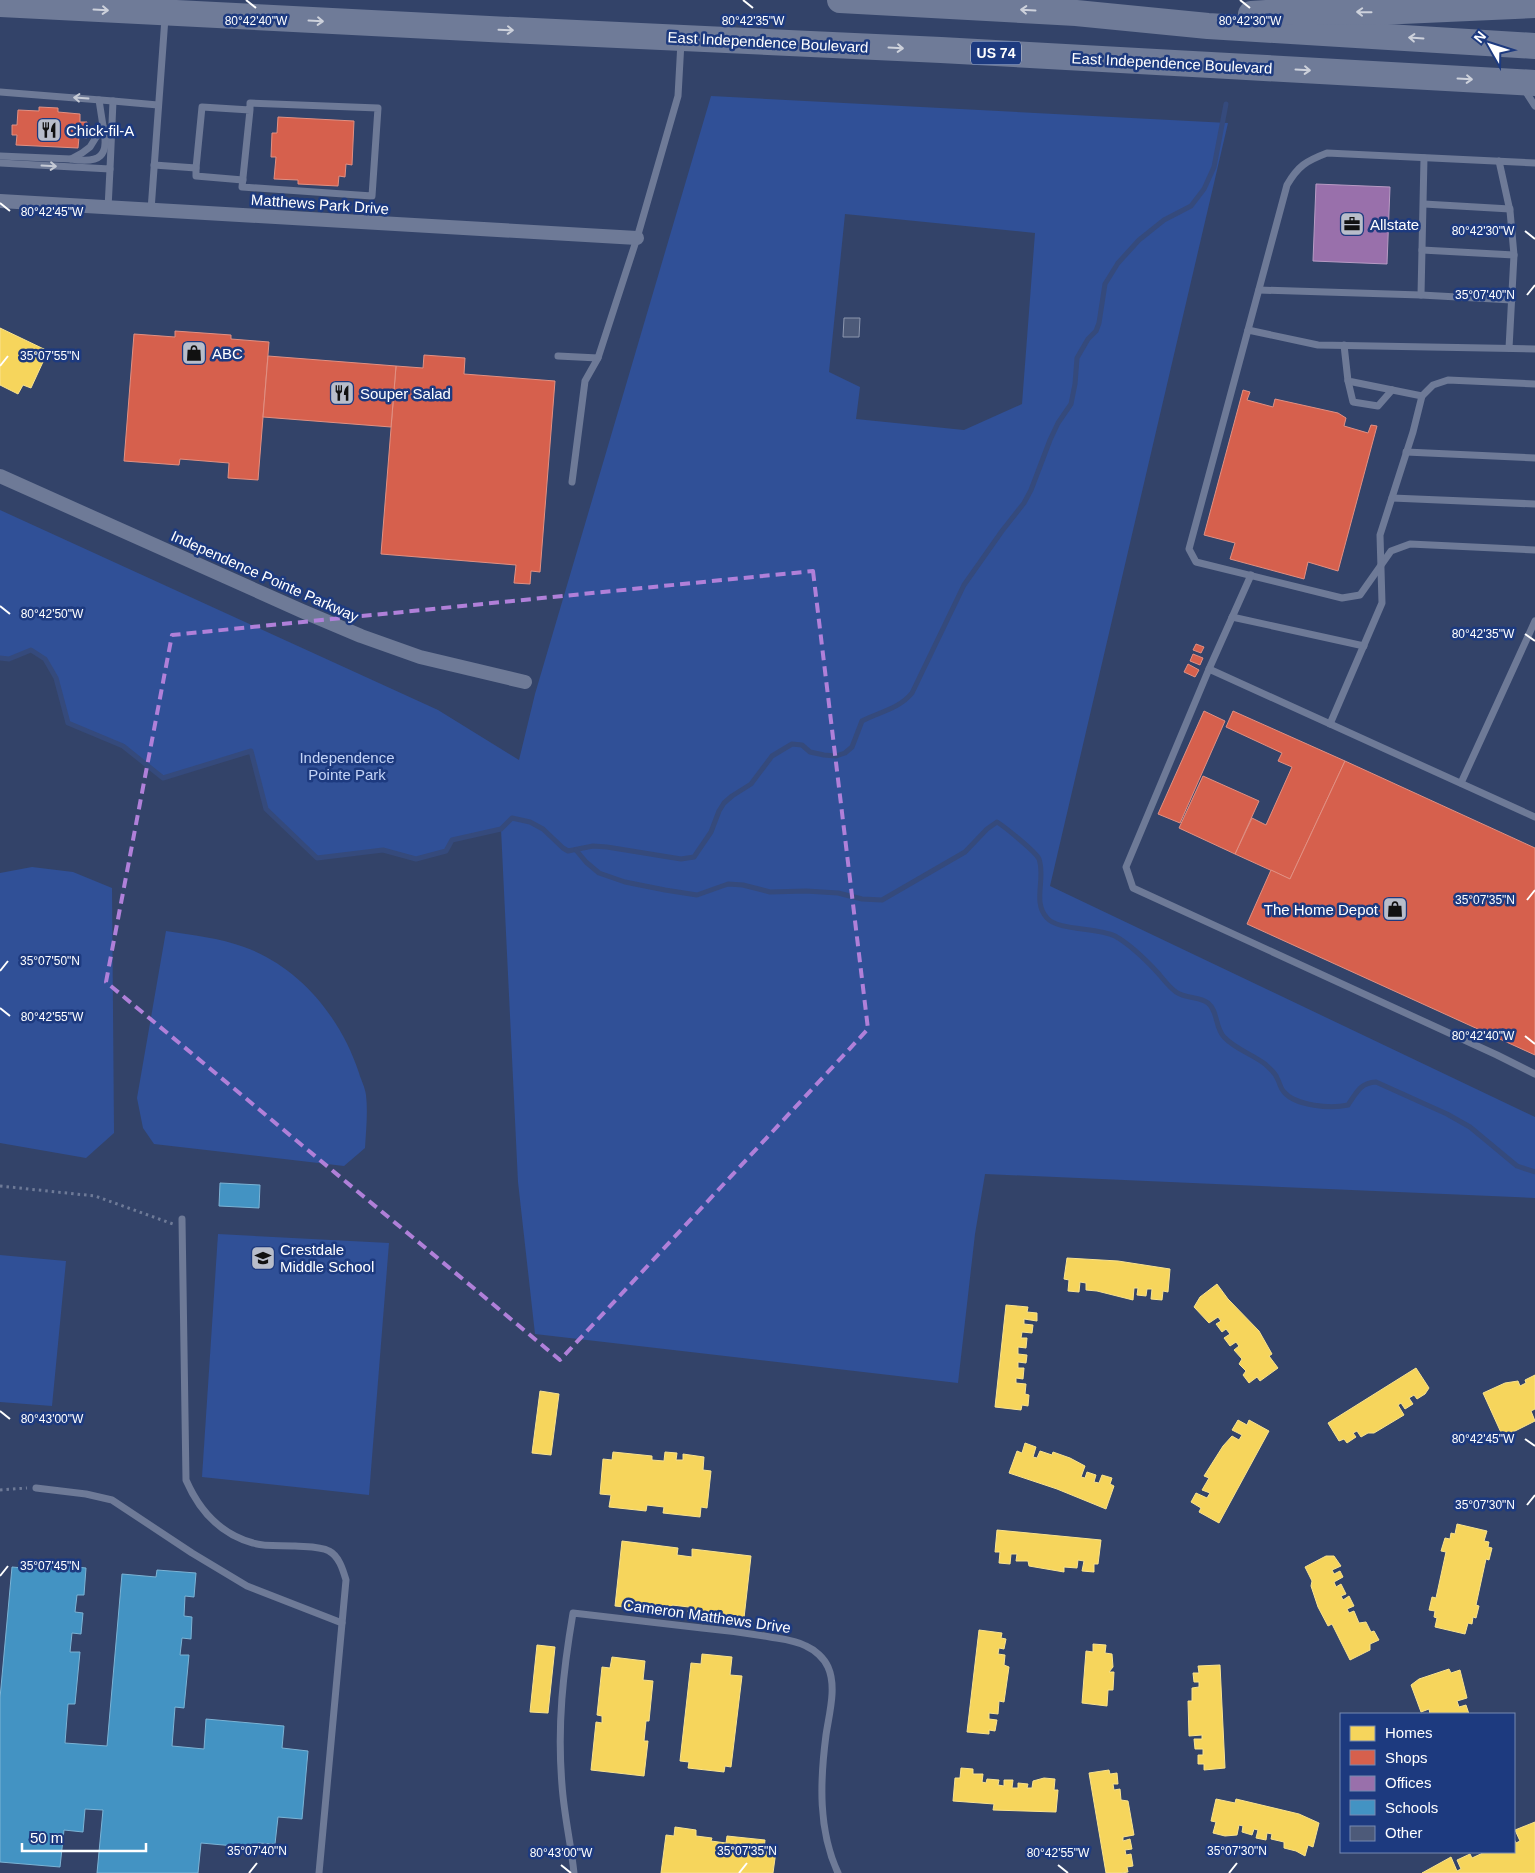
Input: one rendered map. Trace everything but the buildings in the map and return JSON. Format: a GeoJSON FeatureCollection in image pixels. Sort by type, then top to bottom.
{"type":"FeatureCollection","features":[{"type":"Feature","properties":{"kind":"highway"},"geometry":{"type":"LineString","coordinates":[[840,0],[1076,13],[1208,26],[1535,46]]}},
{"type":"Feature","properties":{"kind":"highway","name":"East Independence Boulevard"},"geometry":{"type":"LineString","coordinates":[[0,4],[1171,62],[1527,83]]}},
{"type":"Feature","properties":{"kind":"highway"},"geometry":{"type":"LineString","coordinates":[[1076,13],[1379,12],[1535,5]]}},
{"type":"Feature","properties":{"kind":"street","name":"Matthews Park Drive"},"geometry":{"type":"LineString","coordinates":[[0,202],[637,238]]}},
{"type":"Feature","properties":{"kind":"street","name":"Independence Pointe Parkway"},"geometry":{"type":"LineString","coordinates":[[0,476],[361,636],[420,657],[525,682]]}},
{"type":"Feature","properties":{"kind":"lane"},"geometry":{"type":"LineString","coordinates":[[151,210],[165,13]]}},
{"type":"Feature","properties":{"kind":"lane"},"geometry":{"type":"LineString","coordinates":[[572,482],[585,381],[598,358],[637,238],[678,96],[682,38]]}},
{"type":"Feature","properties":{"kind":"lane"},"geometry":{"type":"LineString","coordinates":[[1527,83],[1535,106]]}},
{"type":"Feature","properties":{"kind":"lane"},"geometry":{"type":"LineString","coordinates":[[0,92],[158,105]]}},
{"type":"Feature","properties":{"kind":"lane"},"geometry":{"type":"LineString","coordinates":[[0,97],[9,93]]}},
{"type":"Feature","properties":{"kind":"lane"},"geometry":{"type":"LineString","coordinates":[[0,156],[71,159],[87,162],[95,160],[101,156],[104,149],[105,136],[99,100]]}},
{"type":"Feature","properties":{"kind":"lane"},"geometry":{"type":"LineString","coordinates":[[108,208],[113,101]]}},
{"type":"Feature","properties":{"kind":"lane"},"geometry":{"type":"LineString","coordinates":[[250,103],[378,108],[372,196],[242,187],[250,110],[250,103]]}},
{"type":"Feature","properties":{"kind":"lane"},"geometry":{"type":"LineString","coordinates":[[243,180],[196,176],[202,107],[250,110]]}},
{"type":"Feature","properties":{"kind":"lane"},"geometry":{"type":"LineString","coordinates":[[71,159],[90,148],[103,126]]}},
{"type":"Feature","properties":{"kind":"lane"},"geometry":{"type":"LineString","coordinates":[[1535,163],[1327,153],[1312,159],[1295,171],[1287,185],[1190,549],[1196,562],[1342,598],[1360,595],[1391,551],[1410,544],[1535,550]]}},
{"type":"Feature","properties":{"kind":"lane"},"geometry":{"type":"LineString","coordinates":[[1421,295],[1424,158]]}},
{"type":"Feature","properties":{"kind":"lane"},"geometry":{"type":"LineString","coordinates":[[1499,161],[1510,209],[1514,255],[1509,348]]}},
{"type":"Feature","properties":{"kind":"lane"},"geometry":{"type":"LineString","coordinates":[[0,164],[110,169]]}},
{"type":"Feature","properties":{"kind":"lane"},"geometry":{"type":"LineString","coordinates":[[154,166],[196,168]]}},
{"type":"Feature","properties":{"kind":"lane"},"geometry":{"type":"LineString","coordinates":[[1424,204],[1510,209]]}},
{"type":"Feature","properties":{"kind":"lane"},"geometry":{"type":"LineString","coordinates":[[1422,250],[1514,255]]}},
{"type":"Feature","properties":{"kind":"lane"},"geometry":{"type":"LineString","coordinates":[[1259,290],[1512,300]]}},
{"type":"Feature","properties":{"kind":"lane"},"geometry":{"type":"LineString","coordinates":[[1248,330],[1318,345],[1535,349]]}},
{"type":"Feature","properties":{"kind":"lane"},"geometry":{"type":"LineString","coordinates":[[1344,345],[1348,381],[1353,402],[1378,406],[1392,390]]}},
{"type":"Feature","properties":{"kind":"lane"},"geometry":{"type":"LineString","coordinates":[[558,356],[598,358]]}},
{"type":"Feature","properties":{"kind":"lane"},"geometry":{"type":"LineString","coordinates":[[1330,724],[1382,603],[1380,535],[1422,396],[1433,386],[1448,380],[1535,384]]}},
{"type":"Feature","properties":{"kind":"lane"},"geometry":{"type":"LineString","coordinates":[[1348,381],[1422,396]]}},
{"type":"Feature","properties":{"kind":"lane"},"geometry":{"type":"LineString","coordinates":[[1406,452],[1535,458]]}},
{"type":"Feature","properties":{"kind":"lane"},"geometry":{"type":"LineString","coordinates":[[1392,498],[1535,504]]}},
{"type":"Feature","properties":{"kind":"lane"},"geometry":{"type":"LineString","coordinates":[[1251,575],[1126,866],[1133,888],[1535,1074]]}},
{"type":"Feature","properties":{"kind":"lane"},"geometry":{"type":"LineString","coordinates":[[1232,617],[1364,646]]}},
{"type":"Feature","properties":{"kind":"lane"},"geometry":{"type":"LineString","coordinates":[[1461,783],[1535,621]]}},
{"type":"Feature","properties":{"kind":"lane"},"geometry":{"type":"LineString","coordinates":[[1209,669],[1535,817]]}},
{"type":"Feature","properties":{"kind":"lane"},"geometry":{"type":"LineString","coordinates":[[183,1223],[186,1480],[194,1499],[213,1522],[234,1535],[254,1543],[329,1550],[340,1563],[346,1580],[319,1873]]}},
{"type":"Feature","properties":{"kind":"lane"},"geometry":{"type":"LineString","coordinates":[[36,1488],[86,1494],[112,1500],[192,1553],[247,1586],[342,1623]]}},
{"type":"Feature","properties":{"kind":"lane","name":"Cameron Matthews Drive"},"geometry":{"type":"LineString","coordinates":[[574,1873],[564,1803],[559,1740],[564,1665],[573,1613],[738,1631],[793,1641],[807,1646],[820,1655],[828,1666],[831,1679],[831,1698],[821,1791],[822,1816],[838,1873]]}},
{"type":"Feature","properties":{"kind":"path"},"geometry":{"type":"LineString","coordinates":[[0,1186],[95,1196],[183,1223]]}},
{"type":"Feature","properties":{"kind":"path"},"geometry":{"type":"LineString","coordinates":[[0,1490],[36,1488]]}},
{"type":"Feature","properties":{"kind":"highlighted area"},"geometry":{"type":"Polygon","coordinates":[[[813,571],[868,1029],[560,1360],[106,982],[172,635],[813,571]]]}},
{"type":"Feature","properties":{"kind":"green space","name":"Independence Pointe Park"},"geometry":{"type":"Polygon","coordinates":[[[711,96],[1228,123],[1050,886],[1535,1117],[1535,1198],[985,1174],[975,1234],[958,1383],[535,1334],[518,1182],[501,829],[452,840],[446,851],[416,859],[383,850],[317,858],[266,809],[251,751],[163,778],[123,746],[68,723],[56,678],[45,659],[31,651],[9,659],[0,658],[0,510],[438,710],[519,760],[535,694],[711,96]],[[845,214],[829,372],[860,387],[856,419],[964,430],[1022,404],[1035,233],[845,214]]]}},
{"type":"Feature","properties":{"kind":"green space"},"geometry":{"type":"Polygon","coordinates":[[[32,867],[73,872],[112,888],[114,1133],[86,1158],[0,1143],[0,873],[32,867]]]}},
{"type":"Feature","properties":{"kind":"green space"},"geometry":{"type":"Polygon","coordinates":[[[166,931],[225,941],[264,956],[283,967],[300,981],[329,1014],[351,1053],[366,1095],[365,1148],[344,1166],[154,1144],[143,1128],[137,1098],[166,931]]]}},
{"type":"Feature","properties":{"kind":"green space"},"geometry":{"type":"Polygon","coordinates":[[[218,1234],[389,1243],[369,1495],[202,1477],[218,1234]]]}},
{"type":"Feature","properties":{"kind":"green space"},"geometry":{"type":"Polygon","coordinates":[[[0,1255],[66,1261],[52,1406],[0,1402],[0,1255]]]}},
{"type":"Feature","properties":{"kind":"waterway"},"geometry":{"type":"LineString","coordinates":[[0,658],[9,659],[31,650],[45,659],[56,678],[68,723],[123,746],[163,778],[251,751],[266,809],[317,858],[383,850],[416,859],[446,851],[452,840],[501,829],[512,818],[530,822],[543,829],[568,851],[593,846],[681,859],[694,857],[711,832],[724,803],[751,784],[772,756],[792,744],[802,745],[810,752],[824,755],[836,756],[845,753],[852,747],[862,721],[895,707],[912,693],[964,585],[1024,503],[1031,490],[1050,440],[1058,423],[1071,404],[1077,358],[1088,339],[1096,331],[1105,284],[1118,263],[1139,240],[1164,220],[1191,206],[1204,189],[1214,167],[1226,104]]}},
{"type":"Feature","properties":{"kind":"waterway"},"geometry":{"type":"LineString","coordinates":[[576,850],[599,873],[625,882],[665,890],[697,895],[728,884],[743,885],[770,892],[806,891],[838,893],[862,899],[882,900],[965,852],[987,829],[997,822],[1027,846],[1039,859],[1041,866],[1040,905],[1047,918],[1060,925],[1098,931],[1115,936],[1138,953],[1176,992],[1184,996],[1201,999],[1208,1003],[1213,1010],[1219,1029],[1224,1037],[1233,1045],[1265,1064],[1275,1074],[1289,1097],[1314,1105],[1333,1107],[1348,1105],[1362,1086],[1376,1082],[1447,1114],[1470,1127],[1517,1166],[1535,1172]]}},
{"type":"Feature","properties":{"kind":"place","name":"Chick-fil-A"},"geometry":{"type":"Point","coordinates":[49,130]}},
{"type":"Feature","properties":{"kind":"place","name":"Allstate"},"geometry":{"type":"Point","coordinates":[1352,224]}},
{"type":"Feature","properties":{"kind":"place","name":"ABC"},"geometry":{"type":"Point","coordinates":[194,353]}},
{"type":"Feature","properties":{"kind":"place","name":"Souper Salad"},"geometry":{"type":"Point","coordinates":[342,393]}},
{"type":"Feature","properties":{"kind":"place","name":"The Home Depot"},"geometry":{"type":"Point","coordinates":[1395,909]}},
{"type":"Feature","properties":{"kind":"place","name":"Crestdale Middle School"},"geometry":{"type":"Point","coordinates":[263,1258]}}]}
